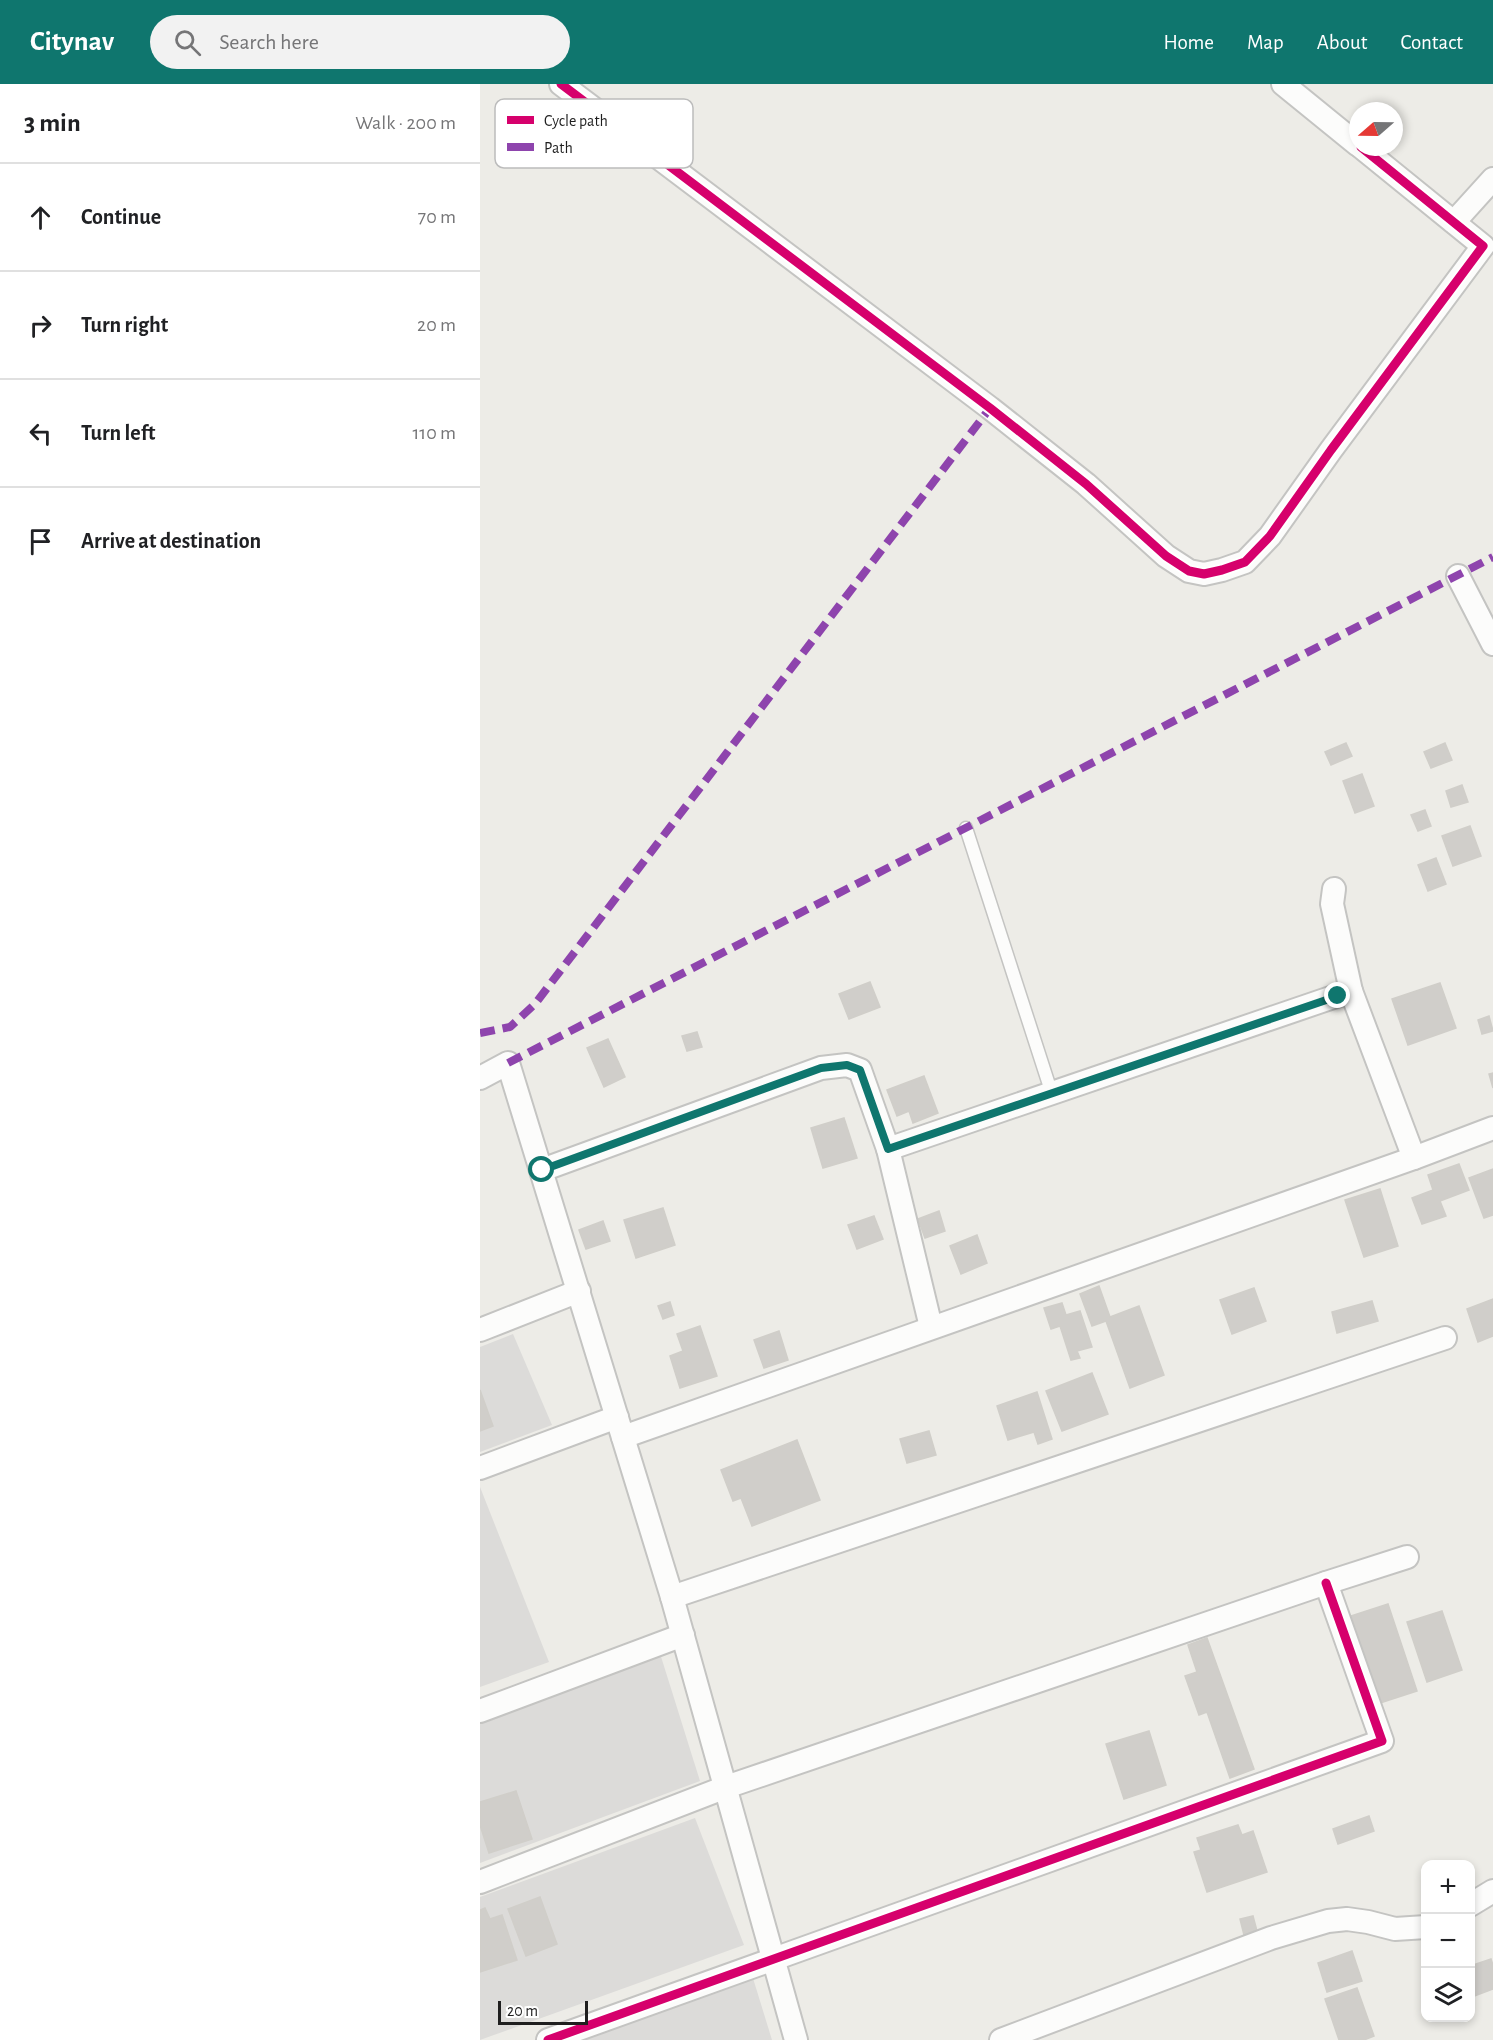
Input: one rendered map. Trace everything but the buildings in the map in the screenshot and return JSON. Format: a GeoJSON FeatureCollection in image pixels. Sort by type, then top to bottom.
{"type":"FeatureCollection","features":[{"type":"Feature","properties":{"kind":"street"},"geometry":{"type":"LineString","coordinates":[[561,84],[581,99]]}},
{"type":"Feature","properties":{"kind":"street"},"geometry":{"type":"LineString","coordinates":[[1283,84],[1349,138]]}},
{"type":"Feature","properties":{"kind":"street"},"geometry":{"type":"LineString","coordinates":[[672,168],[999,415],[1086,484],[1166,556],[1189,571],[1204,574],[1245,562],[1270,536],[1330,450],[1483,246],[1372,156]]}},
{"type":"Feature","properties":{"kind":"street"},"geometry":{"type":"LineString","coordinates":[[1454,222],[1493,179]]}},
{"type":"Feature","properties":{"kind":"street"},"geometry":{"type":"LineString","coordinates":[[1458,576],[1493,644]]}},
{"type":"Feature","properties":{"kind":"street"},"geometry":{"type":"LineString","coordinates":[[1334,889],[1332,904],[1351,991],[1414,1158]]}},
{"type":"Feature","properties":{"kind":"street"},"geometry":{"type":"LineString","coordinates":[[888,1149],[1351,991]]}},
{"type":"Feature","properties":{"kind":"street"},"geometry":{"type":"LineString","coordinates":[[480,1077],[508,1063],[672,1597],[796,2040]]}},
{"type":"Feature","properties":{"kind":"street"},"geometry":{"type":"LineString","coordinates":[[542,1170],[821,1068],[847,1065],[860,1070],[888,1149],[932,1327]]}},
{"type":"Feature","properties":{"kind":"street"},"geometry":{"type":"LineString","coordinates":[[480,1468],[620,1427],[932,1327],[1414,1158],[1493,1128]]}},
{"type":"Feature","properties":{"kind":"street"},"geometry":{"type":"LineString","coordinates":[[480,1330],[579,1291]]}},
{"type":"Feature","properties":{"kind":"street"},"geometry":{"type":"LineString","coordinates":[[672,1597],[1445,1338]]}},
{"type":"Feature","properties":{"kind":"street"},"geometry":{"type":"LineString","coordinates":[[480,1882],[726,1787],[1407,1557]]}},
{"type":"Feature","properties":{"kind":"street"},"geometry":{"type":"LineString","coordinates":[[548,2040],[1382,1741],[1326,1583]]}},
{"type":"Feature","properties":{"kind":"street"},"geometry":{"type":"LineString","coordinates":[[480,1712],[683,1635]]}},
{"type":"Feature","properties":{"kind":"street"},"geometry":{"type":"LineString","coordinates":[[1475,1902],[1493,1891]]}},
{"type":"Feature","properties":{"kind":"street"},"geometry":{"type":"LineString","coordinates":[[1001,2040],[1271,1938],[1328,1921],[1347,1919],[1395,1929],[1421,1927]]}},
{"type":"Feature","properties":{"kind":"lane"},"geometry":{"type":"LineString","coordinates":[[966,828],[1052,1094]]}},
{"type":"Feature","properties":{"kind":"shaded area"},"geometry":{"type":"Polygon","coordinates":[[[513,1334],[552,1425],[480,1452],[480,1347],[513,1334]]]}},
{"type":"Feature","properties":{"kind":"shaded area"},"geometry":{"type":"Polygon","coordinates":[[[480,1487],[549,1662],[480,1687],[480,1487]]]}},
{"type":"Feature","properties":{"kind":"shaded area"},"geometry":{"type":"Polygon","coordinates":[[[658,1647],[700,1781],[480,1863],[480,1711],[658,1647]]]}},
{"type":"Feature","properties":{"kind":"shaded area"},"geometry":{"type":"Polygon","coordinates":[[[695,1818],[744,1945],[480,2040],[480,1897],[695,1818]]]}},
{"type":"Feature","properties":{"kind":"shaded area"},"geometry":{"type":"Polygon","coordinates":[[[752,1975],[772,2040],[574,2040],[752,1975]]]}},
{"type":"Feature","properties":{"kind":"marked path"},"geometry":{"type":"LineString","coordinates":[[480,1033],[510,1027],[535,1004],[990,408]]}},
{"type":"Feature","properties":{"kind":"marked path"},"geometry":{"type":"LineString","coordinates":[[508,1063],[1493,557]]}},
{"type":"Feature","properties":{"kind":"cycle path"},"geometry":{"type":"LineString","coordinates":[[561,84],[581,99]]}},
{"type":"Feature","properties":{"kind":"cycle path"},"geometry":{"type":"LineString","coordinates":[[672,168],[990,408],[1086,484],[1166,556],[1189,571],[1204,574],[1245,562],[1270,536],[1483,246],[1372,156]]}},
{"type":"Feature","properties":{"kind":"cycle path"},"geometry":{"type":"LineString","coordinates":[[548,2040],[1382,1741],[1326,1583]]}},
{"type":"Feature","properties":{"kind":"route"},"geometry":{"type":"LineString","coordinates":[[542,1170],[821,1068],[847,1065],[860,1070],[888,1149],[1338,996]]}}]}
